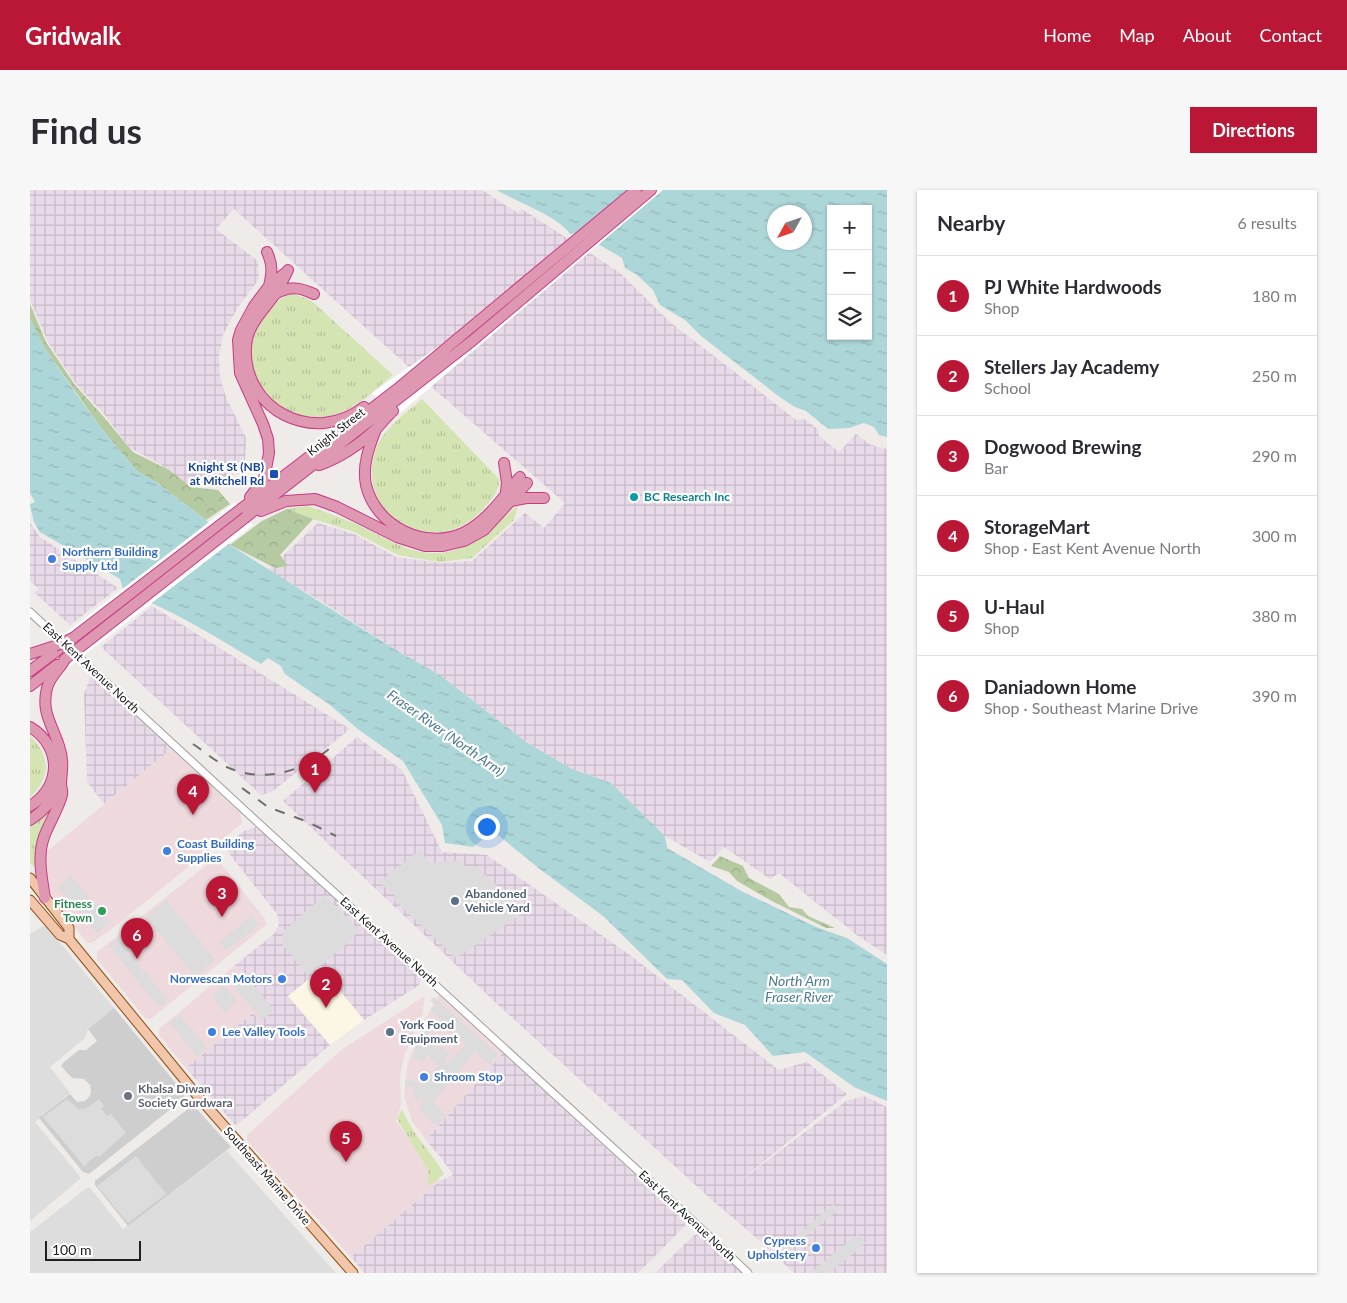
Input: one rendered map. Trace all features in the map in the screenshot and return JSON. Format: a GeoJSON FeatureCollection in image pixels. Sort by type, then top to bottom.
{"type":"FeatureCollection","features":[{"type":"Feature","properties":{"kind":"highway"},"geometry":{"type":"LineString","coordinates":[[544,498],[509,497],[478,523],[462,533],[436,540],[421,538],[404,532],[390,523],[376,507],[366,486],[366,457],[382,406],[392,393],[636,190]]}},
{"type":"Feature","properties":{"kind":"highway"},"geometry":{"type":"LineString","coordinates":[[267,252],[272,262],[272,290],[250,328],[246,345],[246,366],[253,384],[263,399],[278,412],[294,420],[316,423],[340,420],[360,410],[382,406],[449,366],[460,350],[651,190]]}},
{"type":"Feature","properties":{"kind":"highway"},"geometry":{"type":"LineString","coordinates":[[314,294],[293,287],[272,290],[247,317],[238,340],[240,373],[263,424],[270,453],[264,480],[251,494],[247,510],[264,511],[286,500],[314,499],[337,507],[398,537],[425,546],[443,546],[464,541],[484,530],[524,480]]}},
{"type":"Feature","properties":{"kind":"highway","name":"Knight Street"},"geometry":{"type":"LineString","coordinates":[[30,686],[247,510],[312,467],[382,406]]}},
{"type":"Feature","properties":{"kind":"highway","name":"Knight Street"},"geometry":{"type":"LineString","coordinates":[[56,648],[73,638],[247,510],[382,406]]}},
{"type":"Feature","properties":{"kind":"highway"},"geometry":{"type":"LineString","coordinates":[[312,467],[337,458],[376,429]]}},
{"type":"Feature","properties":{"kind":"highway"},"geometry":{"type":"LineString","coordinates":[[504,463],[509,497]]}},
{"type":"Feature","properties":{"kind":"highway"},"geometry":{"type":"LineString","coordinates":[[30,654],[56,648]]}},
{"type":"Feature","properties":{"kind":"highway"},"geometry":{"type":"LineString","coordinates":[[30,671],[56,648]]}},
{"type":"Feature","properties":{"kind":"highway"},"geometry":{"type":"LineString","coordinates":[[45,898],[40,870],[41,849],[44,836],[62,794],[63,772],[60,747],[47,719],[45,706],[49,682],[62,666],[65,659]]}},
{"type":"Feature","properties":{"kind":"highway"},"geometry":{"type":"LineString","coordinates":[[30,727],[46,741],[53,757],[54,767],[50,786],[30,806]]}},
{"type":"Feature","properties":{"kind":"highway"},"geometry":{"type":"LineString","coordinates":[[30,820],[40,813],[51,801],[61,784]]}},
{"type":"Feature","properties":{"kind":"main road","name":"Southeast Marine Drive"},"geometry":{"type":"LineString","coordinates":[[30,878],[69,928],[69,939]]}},
{"type":"Feature","properties":{"kind":"main road","name":"Southeast Marine Drive"},"geometry":{"type":"LineString","coordinates":[[30,900],[60,935],[69,939],[196,1094],[353,1273]]}},
{"type":"Feature","properties":{"kind":"street","name":"East Kent Avenue North"},"geometry":{"type":"LineString","coordinates":[[30,612],[748,1273]]}},
{"type":"Feature","properties":{"kind":"shaded area"},"geometry":{"type":"Polygon","coordinates":[[[30,190],[482,190],[518,213],[522,209],[619,272],[671,323],[796,420],[804,419],[818,429],[819,436],[839,452],[856,434],[871,445],[887,449],[887,955],[858,936],[779,873],[770,879],[724,847],[710,862],[665,836],[611,783],[572,769],[526,742],[440,675],[399,652],[324,603],[268,570],[318,523],[354,534],[396,557],[441,563],[472,561],[525,513],[544,528],[565,503],[412,370],[234,209],[216,229],[258,261],[259,279],[238,307],[223,335],[219,357],[220,377],[226,397],[246,438],[245,461],[239,469],[218,487],[188,485],[160,464],[130,448],[104,414],[76,384],[48,342],[30,300],[30,190]]]}},
{"type":"Feature","properties":{"kind":"shaded area","name":"Northern Building Supply Ltd"},"geometry":{"type":"Polygon","coordinates":[[[30,523],[40,537],[118,588],[70,625],[35,593],[39,589],[30,581],[30,523]]]}},
{"type":"Feature","properties":{"kind":"shaded area"},"geometry":{"type":"Polygon","coordinates":[[[152,606],[350,729],[272,792],[261,795],[101,647],[152,606]]]}},
{"type":"Feature","properties":{"kind":"shaded area"},"geometry":{"type":"Polygon","coordinates":[[[91,675],[171,749],[104,804],[87,782],[84,694],[91,675]]]}},
{"type":"Feature","properties":{"kind":"shaded area"},"geometry":{"type":"Polygon","coordinates":[[[357,737],[402,770],[442,852],[487,855],[630,955],[779,1070],[807,1062],[847,1094],[735,1185],[846,1101],[864,1096],[887,1107],[887,1273],[794,1273],[496,1003],[283,801],[357,737]]]}},
{"type":"Feature","properties":{"kind":"shaded area"},"geometry":{"type":"Polygon","coordinates":[[[171,749],[240,813],[241,824],[118,924],[92,943],[87,943],[62,910],[62,905],[53,897],[45,877],[44,854],[171,749]]]}},
{"type":"Feature","properties":{"kind":"shaded area"},"geometry":{"type":"Polygon","coordinates":[[[255,827],[317,881],[420,977],[421,981],[418,986],[364,1020],[321,969],[288,996],[330,1045],[237,1125],[234,1124],[186,1068],[253,1013],[260,1021],[272,1011],[235,965],[274,934],[279,924],[277,914],[227,851],[228,845],[242,832],[255,827]]]}},
{"type":"Feature","properties":{"kind":"shaded area","name":"Abandoned Vehicle Yard"},"geometry":{"type":"Polygon","coordinates":[[[420,850],[430,863],[459,860],[468,868],[475,866],[519,905],[519,916],[456,958],[393,899],[395,896],[379,882],[420,850]]]}},
{"type":"Feature","properties":{"kind":"shaded area"},"geometry":{"type":"Polygon","coordinates":[[[214,859],[219,861],[265,919],[266,925],[152,1018],[146,1019],[97,959],[97,952],[214,859]]]}},
{"type":"Feature","properties":{"kind":"shaded area"},"geometry":{"type":"Polygon","coordinates":[[[71,876],[110,922],[97,933],[58,887],[71,876]]]}},
{"type":"Feature","properties":{"kind":"shaded area"},"geometry":{"type":"Polygon","coordinates":[[[325,895],[359,930],[349,942],[308,976],[281,943],[285,939],[281,933],[325,895]]]}},
{"type":"Feature","properties":{"kind":"shaded area"},"geometry":{"type":"Polygon","coordinates":[[[166,900],[215,960],[195,977],[146,917],[166,900]]]}},
{"type":"Feature","properties":{"kind":"shaded area"},"geometry":{"type":"Polygon","coordinates":[[[252,916],[259,925],[226,950],[220,942],[252,916]]]}},
{"type":"Feature","properties":{"kind":"shaded area"},"geometry":{"type":"Polygon","coordinates":[[[43,926],[48,928],[114,1008],[88,1029],[85,1038],[50,1067],[70,1093],[35,1122],[79,1175],[80,1179],[30,1221],[30,934],[43,926]]]}},
{"type":"Feature","properties":{"kind":"shaded area"},"geometry":{"type":"Polygon","coordinates":[[[117,938],[168,1000],[159,1007],[109,946],[117,938]]]}},
{"type":"Feature","properties":{"kind":"shaded area"},"geometry":{"type":"Polygon","coordinates":[[[235,965],[272,1011],[260,1021],[253,1013],[186,1068],[159,1035],[158,1030],[235,965]]]}},
{"type":"Feature","properties":{"kind":"shaded area"},"geometry":{"type":"Polygon","coordinates":[[[322,969],[364,1020],[330,1045],[288,996],[322,969]]]}},
{"type":"Feature","properties":{"kind":"shaded area"},"geometry":{"type":"Polygon","coordinates":[[[237,972],[244,981],[248,978],[274,1010],[262,1020],[229,980],[237,972]]]}},
{"type":"Feature","properties":{"kind":"shaded area"},"geometry":{"type":"Polygon","coordinates":[[[221,982],[237,1001],[224,1012],[212,996],[220,989],[218,985],[221,982]]]}},
{"type":"Feature","properties":{"kind":"shaded area"},"geometry":{"type":"Polygon","coordinates":[[[439,995],[503,1053],[426,1140],[412,1121],[404,1096],[407,1067],[421,1026],[439,995]]]}},
{"type":"Feature","properties":{"kind":"shaded area"},"geometry":{"type":"Polygon","coordinates":[[[425,996],[422,1016],[404,1056],[400,1077],[401,1105],[396,1121],[440,1181],[351,1257],[247,1140],[247,1135],[341,1050],[425,996]]]}},
{"type":"Feature","properties":{"kind":"shaded area"},"geometry":{"type":"Polygon","coordinates":[[[434,997],[498,1055],[490,1065],[475,1052],[433,1102],[446,1115],[438,1125],[435,1122],[433,1124],[425,1113],[419,1110],[421,1107],[419,1105],[424,1099],[421,1097],[418,1101],[413,1097],[415,1094],[412,1091],[413,1089],[410,1086],[405,1087],[406,1079],[409,1081],[412,1078],[420,1086],[439,1066],[427,1055],[423,1061],[413,1058],[423,1027],[431,1031],[428,1034],[450,1055],[445,1061],[447,1064],[466,1044],[430,1010],[435,1005],[430,1001],[434,997]]]}},
{"type":"Feature","properties":{"kind":"shaded area"},"geometry":{"type":"Polygon","coordinates":[[[114,1008],[183,1092],[184,1096],[182,1100],[89,1174],[83,1172],[39,1118],[70,1094],[77,1102],[85,1101],[90,1096],[90,1085],[84,1079],[72,1078],[61,1066],[79,1050],[86,1050],[97,1041],[88,1029],[114,1008]]]}},
{"type":"Feature","properties":{"kind":"shaded area"},"geometry":{"type":"Polygon","coordinates":[[[180,1015],[207,1048],[197,1056],[170,1023],[180,1015]]]}},
{"type":"Feature","properties":{"kind":"shaded area"},"geometry":{"type":"Polygon","coordinates":[[[503,1053],[684,1220],[685,1226],[638,1273],[364,1273],[351,1257],[440,1181],[453,1175],[426,1140],[503,1053]]]}},
{"type":"Feature","properties":{"kind":"shaded area"},"geometry":{"type":"Polygon","coordinates":[[[67,1099],[80,1110],[82,1108],[84,1110],[99,1099],[104,1106],[101,1108],[107,1116],[111,1114],[126,1133],[99,1157],[97,1155],[88,1162],[85,1167],[43,1117],[67,1099]]]}},
{"type":"Feature","properties":{"kind":"shaded area"},"geometry":{"type":"Polygon","coordinates":[[[192,1106],[231,1147],[128,1226],[95,1185],[95,1181],[192,1106]]]}},
{"type":"Feature","properties":{"kind":"shaded area"},"geometry":{"type":"Polygon","coordinates":[[[227,1151],[336,1273],[30,1273],[30,1232],[88,1187],[123,1229],[227,1151]]]}},
{"type":"Feature","properties":{"kind":"shaded area"},"geometry":{"type":"Polygon","coordinates":[[[136,1156],[166,1194],[128,1223],[97,1186],[136,1156]]]}},
{"type":"Feature","properties":{"kind":"shaded area"},"geometry":{"type":"Polygon","coordinates":[[[834,1204],[838,1210],[786,1252],[782,1247],[834,1204]]]}},
{"type":"Feature","properties":{"kind":"shaded area"},"geometry":{"type":"Polygon","coordinates":[[[698,1234],[742,1273],[655,1273],[693,1236],[698,1234]]]}},
{"type":"Feature","properties":{"kind":"shaded area"},"geometry":{"type":"Polygon","coordinates":[[[858,1234],[866,1243],[829,1273],[810,1273],[858,1234]]]}},
{"type":"Feature","properties":{"kind":"green space"},"geometry":{"type":"Polygon","coordinates":[[[293,294],[314,303],[393,375],[345,411],[314,419],[304,419],[283,408],[267,396],[259,384],[250,363],[252,341],[267,311],[274,303],[293,294]]]}},
{"type":"Feature","properties":{"kind":"green space"},"geometry":{"type":"Polygon","coordinates":[[[30,304],[46,342],[75,385],[133,452],[169,470],[191,487],[218,490],[230,504],[206,520],[156,482],[137,471],[101,428],[44,347],[30,319],[30,304]]]}},
{"type":"Feature","properties":{"kind":"green space"},"geometry":{"type":"Polygon","coordinates":[[[422,399],[500,480],[494,496],[483,509],[467,523],[448,531],[430,533],[412,529],[396,520],[383,507],[375,489],[372,468],[375,451],[379,442],[393,424],[422,399]]]}},
{"type":"Feature","properties":{"kind":"green space"},"geometry":{"type":"Polygon","coordinates":[[[308,506],[351,522],[406,548],[434,553],[466,546],[486,533],[518,506],[514,520],[472,558],[440,562],[398,555],[352,531],[287,509],[308,506]]]}},
{"type":"Feature","properties":{"kind":"green space"},"geometry":{"type":"Polygon","coordinates":[[[287,509],[313,519],[280,555],[288,566],[275,568],[230,545],[262,521],[287,509]]]}},
{"type":"Feature","properties":{"kind":"green space"},"geometry":{"type":"Polygon","coordinates":[[[30,736],[42,751],[46,767],[42,782],[30,797],[30,736]]]}},
{"type":"Feature","properties":{"kind":"green space"},"geometry":{"type":"Polygon","coordinates":[[[54,806],[36,869],[30,863],[30,827],[44,817],[54,806]]]}},
{"type":"Feature","properties":{"kind":"green space"},"geometry":{"type":"Polygon","coordinates":[[[720,856],[743,866],[749,878],[779,894],[789,907],[802,909],[808,916],[835,928],[826,928],[770,900],[737,881],[729,872],[711,866],[720,856]]]}},
{"type":"Feature","properties":{"kind":"green space"},"geometry":{"type":"Polygon","coordinates":[[[402,1109],[411,1126],[444,1174],[428,1187],[428,1170],[397,1119],[402,1109]]]}},
{"type":"Feature","properties":{"kind":"water"},"geometry":{"type":"Polygon","coordinates":[[[497,190],[887,190],[887,437],[879,435],[874,427],[864,423],[849,428],[828,429],[806,411],[795,407],[781,398],[701,336],[685,320],[660,305],[653,290],[637,275],[625,268],[622,258],[579,233],[570,234],[564,227],[547,215],[497,190]]]}},
{"type":"Feature","properties":{"kind":"water","name":"North Arm Fraser River"},"geometry":{"type":"Polygon","coordinates":[[[30,319],[44,347],[77,395],[101,428],[137,471],[156,482],[206,520],[230,545],[399,652],[440,675],[526,742],[572,769],[611,783],[665,836],[667,848],[743,892],[816,927],[847,938],[887,964],[887,1101],[854,1087],[805,1052],[773,1056],[745,1025],[714,1013],[682,980],[667,979],[603,916],[541,870],[493,831],[473,847],[445,843],[442,825],[403,761],[359,730],[330,705],[285,674],[281,666],[268,658],[261,664],[177,615],[124,592],[120,579],[40,532],[34,522],[30,506],[30,504],[35,502],[30,493],[30,319]]]}},
{"type":"Feature","properties":{"kind":"pier"},"geometry":{"type":"Polygon","coordinates":[[[629,190],[663,190],[393,419],[372,393],[449,339],[629,190]]]}},
{"type":"Feature","properties":{"kind":"pier"},"geometry":{"type":"Polygon","coordinates":[[[235,502],[253,525],[70,666],[51,641],[63,635],[235,502]]]}},
{"type":"Feature","properties":{"kind":"railway"},"geometry":{"type":"LineString","coordinates":[[193,744],[229,768],[255,775],[269,775],[294,769],[306,764],[329,749]]}},
{"type":"Feature","properties":{"kind":"railway"},"geometry":{"type":"LineString","coordinates":[[242,788],[268,807],[308,822],[336,836]]}},
{"type":"Feature","properties":{"kind":"place","name":"Knight St (NB) at Mitchell Rd"},"geometry":{"type":"Point","coordinates":[274,474]}},
{"type":"Feature","properties":{"kind":"place","name":"BC Research Inc"},"geometry":{"type":"Point","coordinates":[634,497]}},
{"type":"Feature","properties":{"kind":"place","name":"Northern Building Supply Ltd"},"geometry":{"type":"Point","coordinates":[52,559]}},
{"type":"Feature","properties":{"kind":"place","name":"PJ White Hardwoods"},"geometry":{"type":"Point","coordinates":[315,793]}},
{"type":"Feature","properties":{"kind":"place","name":"StorageMart"},"geometry":{"type":"Point","coordinates":[193,815]}},
{"type":"Feature","properties":{"kind":"place","name":"Coast Building Supplies"},"geometry":{"type":"Point","coordinates":[167,851]}},
{"type":"Feature","properties":{"kind":"place","name":"Abandoned Vehicle Yard"},"geometry":{"type":"Point","coordinates":[455,901]}},
{"type":"Feature","properties":{"kind":"place","name":"Fitness Town"},"geometry":{"type":"Point","coordinates":[102,911]}},
{"type":"Feature","properties":{"kind":"place","name":"Dogwood Brewing"},"geometry":{"type":"Point","coordinates":[222,917]}},
{"type":"Feature","properties":{"kind":"place","name":"Daniadown Home"},"geometry":{"type":"Point","coordinates":[137,959]}},
{"type":"Feature","properties":{"kind":"place","name":"Norwescan Motors"},"geometry":{"type":"Point","coordinates":[282,979]}},
{"type":"Feature","properties":{"kind":"place","name":"Stellers Jay Academy"},"geometry":{"type":"Point","coordinates":[326,1008]}},
{"type":"Feature","properties":{"kind":"place","name":"Lee Valley Tools"},"geometry":{"type":"Point","coordinates":[212,1032]}},
{"type":"Feature","properties":{"kind":"place","name":"York Food Equipment"},"geometry":{"type":"Point","coordinates":[390,1032]}},
{"type":"Feature","properties":{"kind":"place","name":"Shroom Stop"},"geometry":{"type":"Point","coordinates":[424,1077]}},
{"type":"Feature","properties":{"kind":"place","name":"Khalsa Diwan Society Gurdwara"},"geometry":{"type":"Point","coordinates":[128,1096]}},
{"type":"Feature","properties":{"kind":"place","name":"U-Haul"},"geometry":{"type":"Point","coordinates":[346,1162]}},
{"type":"Feature","properties":{"kind":"place","name":"Cypress Upholstery"},"geometry":{"type":"Point","coordinates":[816,1248]}},
{"type":"Feature","properties":{"kind":"water label","name":"Fraser River (North Arm)"},"geometry":{"type":"Point","coordinates":[446,733]}}]}
